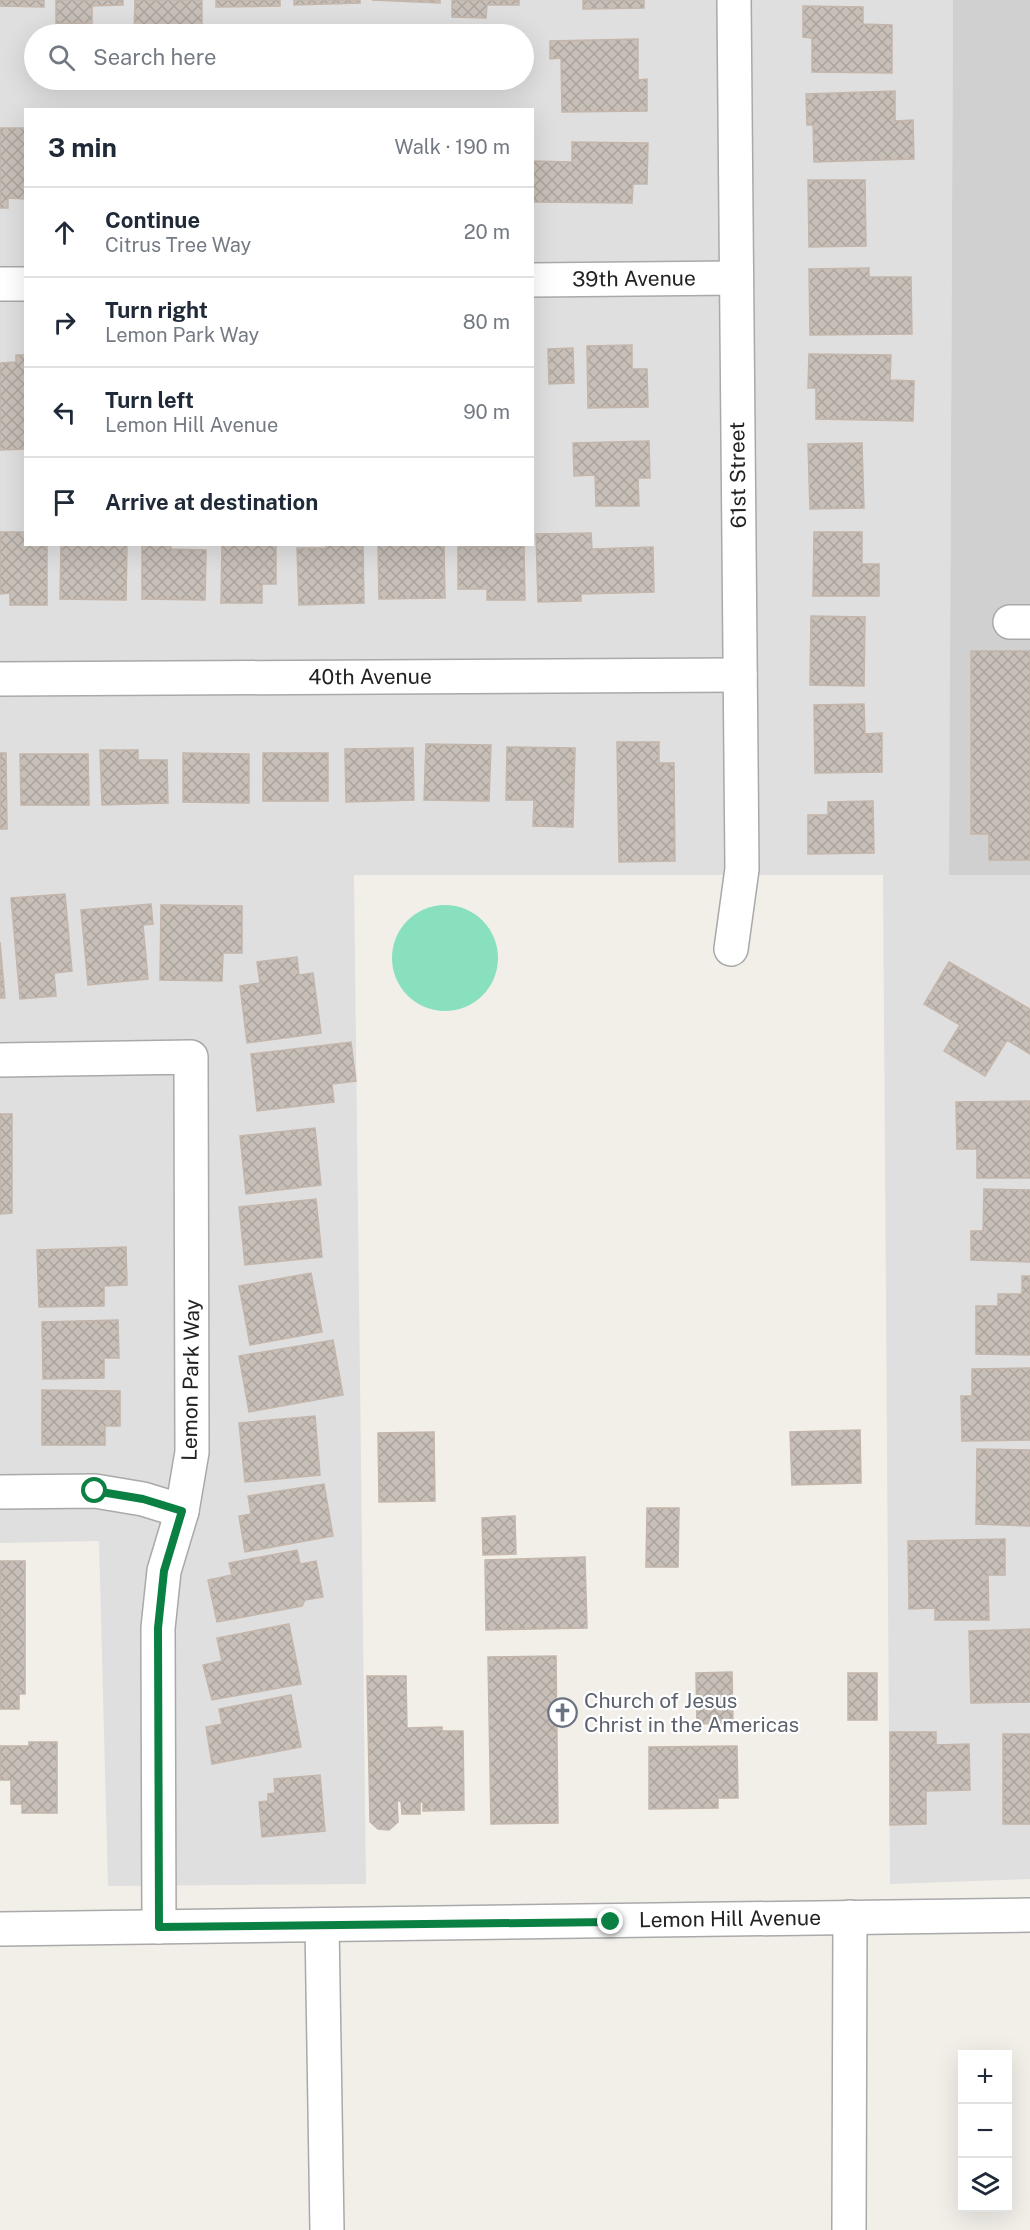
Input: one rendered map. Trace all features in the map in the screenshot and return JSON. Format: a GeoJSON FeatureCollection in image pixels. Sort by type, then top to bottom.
{"type":"FeatureCollection","features":[{"type":"Feature","properties":{"kind":"street","name":"61st Street"},"geometry":{"type":"LineString","coordinates":[[731,949],[742,869],[734,0]]}},
{"type":"Feature","properties":{"kind":"street","name":"39th Avenue"},"geometry":{"type":"LineString","coordinates":[[534,280],[736,278]]}},
{"type":"Feature","properties":{"kind":"street"},"geometry":{"type":"LineString","coordinates":[[0,284],[24,284]]}},
{"type":"Feature","properties":{"kind":"street","name":"40th Avenue"},"geometry":{"type":"LineString","coordinates":[[0,679],[740,675]]}},
{"type":"Feature","properties":{"kind":"street","name":"Lemon Park Way"},"geometry":{"type":"LineString","coordinates":[[0,1060],[191,1057],[192,1452],[182,1511],[164,1571],[158,1628],[159,1927]]}},
{"type":"Feature","properties":{"kind":"street"},"geometry":{"type":"LineString","coordinates":[[0,1492],[95,1491],[143,1499],[182,1511]]}},
{"type":"Feature","properties":{"kind":"street","name":"Lemon Hill Avenue"},"geometry":{"type":"LineString","coordinates":[[0,1929],[1030,1915]]}},
{"type":"Feature","properties":{"kind":"street"},"geometry":{"type":"LineString","coordinates":[[849,2230],[850,1917]]}},
{"type":"Feature","properties":{"kind":"street"},"geometry":{"type":"LineString","coordinates":[[322,1925],[327,2230]]}},
{"type":"Feature","properties":{"kind":"shaded area"},"geometry":{"type":"Polygon","coordinates":[[[0,0],[953,0],[949,874],[1030,875],[1030,1879],[890,1884],[883,875],[354,875],[366,1884],[108,1886],[99,1541],[0,1543],[0,0]]]}},
{"type":"Feature","properties":{"kind":"shaded area"},"geometry":{"type":"Polygon","coordinates":[[[953,0],[1030,0],[1030,875],[949,875],[953,0]]]}},
{"type":"Feature","properties":{"kind":"green space"},"geometry":{"type":"Polygon","coordinates":[[[445,905],[465,909],[482,921],[494,938],[498,958],[494,978],[482,995],[465,1007],[445,1011],[425,1007],[408,995],[396,978],[392,958],[396,938],[408,921],[425,909],[445,905]]]}},
{"type":"Feature","properties":{"kind":"building"},"geometry":{"type":"Polygon","coordinates":[[[0,0],[44,0],[44,7],[0,6],[0,0]]]}},
{"type":"Feature","properties":{"kind":"building"},"geometry":{"type":"Polygon","coordinates":[[[56,0],[123,0],[123,5],[92,6],[92,23],[56,24],[56,0]]]}},
{"type":"Feature","properties":{"kind":"building"},"geometry":{"type":"Polygon","coordinates":[[[135,0],[202,0],[202,24],[134,24],[135,0]]]}},
{"type":"Feature","properties":{"kind":"building"},"geometry":{"type":"Polygon","coordinates":[[[216,0],[280,0],[280,6],[216,7],[216,0]]]}},
{"type":"Feature","properties":{"kind":"building"},"geometry":{"type":"Polygon","coordinates":[[[294,0],[360,0],[360,3],[294,5],[294,0]]]}},
{"type":"Feature","properties":{"kind":"building"},"geometry":{"type":"Polygon","coordinates":[[[372,0],[440,0],[440,3],[372,0]]]}},
{"type":"Feature","properties":{"kind":"building"},"geometry":{"type":"Polygon","coordinates":[[[452,0],[519,0],[519,5],[487,5],[486,18],[452,17],[452,0]]]}},
{"type":"Feature","properties":{"kind":"building"},"geometry":{"type":"Polygon","coordinates":[[[583,0],[644,0],[644,8],[583,9],[583,0]]]}},
{"type":"Feature","properties":{"kind":"building"},"geometry":{"type":"Polygon","coordinates":[[[803,6],[863,7],[863,24],[892,25],[892,73],[812,72],[812,38],[803,37],[803,6]]]}},
{"type":"Feature","properties":{"kind":"building"},"geometry":{"type":"Polygon","coordinates":[[[638,39],[638,80],[647,79],[647,111],[562,112],[561,58],[550,59],[550,41],[638,39]]]}},
{"type":"Feature","properties":{"kind":"building"},"geometry":{"type":"Polygon","coordinates":[[[895,91],[895,121],[913,120],[914,159],[814,162],[813,125],[807,125],[806,94],[895,91]]]}},
{"type":"Feature","properties":{"kind":"building"},"geometry":{"type":"Polygon","coordinates":[[[0,128],[24,128],[24,199],[8,198],[8,208],[0,208],[0,128]]]}},
{"type":"Feature","properties":{"kind":"building"},"geometry":{"type":"Polygon","coordinates":[[[572,142],[648,143],[647,184],[633,184],[632,203],[534,202],[534,161],[572,162],[572,142]]]}},
{"type":"Feature","properties":{"kind":"building"},"geometry":{"type":"Polygon","coordinates":[[[808,180],[865,180],[866,246],[809,247],[808,180]]]}},
{"type":"Feature","properties":{"kind":"building"},"geometry":{"type":"Polygon","coordinates":[[[869,268],[869,277],[911,277],[912,334],[810,335],[809,269],[869,268]]]}},
{"type":"Feature","properties":{"kind":"building"},"geometry":{"type":"Polygon","coordinates":[[[632,345],[632,369],[647,369],[648,407],[588,408],[587,346],[632,345]]]}},
{"type":"Feature","properties":{"kind":"building"},"geometry":{"type":"Polygon","coordinates":[[[573,348],[574,383],[549,384],[548,349],[573,348]]]}},
{"type":"Feature","properties":{"kind":"building"},"geometry":{"type":"Polygon","coordinates":[[[809,354],[891,355],[890,380],[914,381],[913,421],[816,419],[816,388],[808,388],[809,354]]]}},
{"type":"Feature","properties":{"kind":"building"},"geometry":{"type":"Polygon","coordinates":[[[16,355],[24,355],[24,449],[0,450],[0,363],[16,362],[16,355]]]}},
{"type":"Feature","properties":{"kind":"building"},"geometry":{"type":"Polygon","coordinates":[[[649,441],[650,478],[638,478],[639,506],[596,506],[595,475],[574,476],[573,443],[649,441]]]}},
{"type":"Feature","properties":{"kind":"building"},"geometry":{"type":"Polygon","coordinates":[[[862,443],[864,508],[810,509],[808,444],[862,443]]]}},
{"type":"Feature","properties":{"kind":"building"},"geometry":{"type":"Polygon","coordinates":[[[0,532],[24,532],[24,546],[47,546],[47,605],[10,605],[10,593],[0,594],[0,532]]]}},
{"type":"Feature","properties":{"kind":"building"},"geometry":{"type":"Polygon","coordinates":[[[814,532],[862,532],[862,564],[879,564],[879,596],[813,596],[814,532]]]}},
{"type":"Feature","properties":{"kind":"building"},"geometry":{"type":"Polygon","coordinates":[[[591,533],[592,549],[653,547],[654,592],[581,594],[581,601],[538,602],[536,534],[591,533]]]}},
{"type":"Feature","properties":{"kind":"building"},"geometry":{"type":"Polygon","coordinates":[[[61,546],[127,546],[126,600],[60,599],[61,546]]]}},
{"type":"Feature","properties":{"kind":"building"},"geometry":{"type":"Polygon","coordinates":[[[142,546],[171,546],[171,549],[206,550],[205,600],[142,599],[142,546]]]}},
{"type":"Feature","properties":{"kind":"building"},"geometry":{"type":"Polygon","coordinates":[[[222,546],[276,546],[276,584],[262,584],[262,603],[221,603],[222,546]]]}},
{"type":"Feature","properties":{"kind":"building"},"geometry":{"type":"Polygon","coordinates":[[[326,546],[363,546],[364,603],[299,605],[297,548],[326,548],[326,546]]]}},
{"type":"Feature","properties":{"kind":"building"},"geometry":{"type":"Polygon","coordinates":[[[378,546],[444,546],[445,598],[379,599],[378,546]]]}},
{"type":"Feature","properties":{"kind":"building"},"geometry":{"type":"Polygon","coordinates":[[[524,546],[525,600],[487,600],[487,589],[458,589],[458,547],[524,546]]]}},
{"type":"Feature","properties":{"kind":"building"},"geometry":{"type":"Polygon","coordinates":[[[811,616],[865,617],[864,686],[810,685],[811,616]]]}},
{"type":"Feature","properties":{"kind":"building"},"geometry":{"type":"Polygon","coordinates":[[[971,651],[1030,651],[1030,860],[989,860],[989,834],[971,834],[971,651]]]}},
{"type":"Feature","properties":{"kind":"building"},"geometry":{"type":"Polygon","coordinates":[[[864,704],[865,734],[882,733],[882,772],[815,773],[814,705],[864,704]]]}},
{"type":"Feature","properties":{"kind":"building"},"geometry":{"type":"Polygon","coordinates":[[[617,742],[659,742],[659,763],[674,763],[675,861],[619,862],[617,742]]]}},
{"type":"Feature","properties":{"kind":"building"},"geometry":{"type":"Polygon","coordinates":[[[426,744],[491,745],[489,801],[424,800],[426,744]]]}},
{"type":"Feature","properties":{"kind":"building"},"geometry":{"type":"Polygon","coordinates":[[[507,747],[575,748],[573,827],[533,826],[534,800],[506,800],[507,747]]]}},
{"type":"Feature","properties":{"kind":"building"},"geometry":{"type":"Polygon","coordinates":[[[413,748],[414,800],[346,802],[345,749],[413,748]]]}},
{"type":"Feature","properties":{"kind":"building"},"geometry":{"type":"Polygon","coordinates":[[[100,750],[138,750],[138,760],[167,760],[168,803],[102,805],[100,750]]]}},
{"type":"Feature","properties":{"kind":"building"},"geometry":{"type":"Polygon","coordinates":[[[0,753],[6,753],[7,829],[0,829],[0,753]]]}},
{"type":"Feature","properties":{"kind":"building"},"geometry":{"type":"Polygon","coordinates":[[[183,753],[249,754],[249,803],[183,802],[183,753]]]}},
{"type":"Feature","properties":{"kind":"building"},"geometry":{"type":"Polygon","coordinates":[[[263,753],[328,753],[328,801],[263,801],[263,753]]]}},
{"type":"Feature","properties":{"kind":"building"},"geometry":{"type":"Polygon","coordinates":[[[20,754],[88,754],[89,805],[21,805],[20,754]]]}},
{"type":"Feature","properties":{"kind":"building"},"geometry":{"type":"Polygon","coordinates":[[[873,801],[874,853],[808,854],[808,815],[828,815],[828,802],[873,801]]]}},
{"type":"Feature","properties":{"kind":"building"},"geometry":{"type":"Polygon","coordinates":[[[65,894],[72,971],[54,973],[56,996],[20,999],[11,898],[65,894]]]}},
{"type":"Feature","properties":{"kind":"building"},"geometry":{"type":"Polygon","coordinates":[[[151,904],[153,924],[143,925],[148,979],[88,985],[81,910],[151,904]]]}},
{"type":"Feature","properties":{"kind":"building"},"geometry":{"type":"Polygon","coordinates":[[[161,905],[242,906],[242,953],[223,953],[222,981],[160,980],[161,905]]]}},
{"type":"Feature","properties":{"kind":"building"},"geometry":{"type":"Polygon","coordinates":[[[0,942],[5,998],[0,998],[0,942]]]}},
{"type":"Feature","properties":{"kind":"building"},"geometry":{"type":"Polygon","coordinates":[[[297,957],[299,975],[313,973],[321,1033],[247,1043],[240,986],[260,983],[257,962],[297,957]]]}},
{"type":"Feature","properties":{"kind":"building"},"geometry":{"type":"Polygon","coordinates":[[[949,962],[1030,1009],[1030,1054],[1007,1040],[985,1076],[944,1051],[960,1025],[924,1004],[949,962]]]}},
{"type":"Feature","properties":{"kind":"building"},"geometry":{"type":"Polygon","coordinates":[[[351,1042],[356,1081],[332,1084],[334,1102],[257,1111],[251,1054],[351,1042]]]}},
{"type":"Feature","properties":{"kind":"building"},"geometry":{"type":"Polygon","coordinates":[[[1030,1101],[1030,1178],[977,1178],[977,1149],[957,1149],[956,1102],[1030,1101]]]}},
{"type":"Feature","properties":{"kind":"building"},"geometry":{"type":"Polygon","coordinates":[[[0,1114],[12,1114],[12,1213],[0,1214],[0,1114]]]}},
{"type":"Feature","properties":{"kind":"building"},"geometry":{"type":"Polygon","coordinates":[[[315,1128],[321,1185],[246,1194],[240,1136],[315,1128]]]}},
{"type":"Feature","properties":{"kind":"building"},"geometry":{"type":"Polygon","coordinates":[[[984,1189],[1030,1190],[1030,1262],[971,1260],[971,1231],[983,1231],[984,1189]]]}},
{"type":"Feature","properties":{"kind":"building"},"geometry":{"type":"Polygon","coordinates":[[[316,1199],[322,1257],[245,1265],[239,1207],[316,1199]]]}},
{"type":"Feature","properties":{"kind":"building"},"geometry":{"type":"Polygon","coordinates":[[[126,1247],[127,1285],[104,1286],[104,1306],[39,1307],[37,1250],[126,1247]]]}},
{"type":"Feature","properties":{"kind":"building"},"geometry":{"type":"Polygon","coordinates":[[[311,1273],[322,1332],[250,1345],[239,1286],[311,1273]]]}},
{"type":"Feature","properties":{"kind":"building"},"geometry":{"type":"Polygon","coordinates":[[[1022,1276],[1030,1276],[1030,1355],[976,1354],[976,1306],[998,1306],[998,1294],[1022,1294],[1022,1276]]]}},
{"type":"Feature","properties":{"kind":"building"},"geometry":{"type":"Polygon","coordinates":[[[118,1320],[119,1358],[104,1358],[104,1378],[43,1379],[42,1322],[118,1320]]]}},
{"type":"Feature","properties":{"kind":"building"},"geometry":{"type":"Polygon","coordinates":[[[333,1340],[343,1395],[249,1412],[239,1356],[333,1340]]]}},
{"type":"Feature","properties":{"kind":"building"},"geometry":{"type":"Polygon","coordinates":[[[1030,1368],[1030,1440],[962,1441],[961,1396],[972,1396],[972,1369],[1030,1368]]]}},
{"type":"Feature","properties":{"kind":"building"},"geometry":{"type":"Polygon","coordinates":[[[42,1390],[120,1391],[120,1426],[105,1426],[105,1445],[42,1445],[42,1390]]]}},
{"type":"Feature","properties":{"kind":"building"},"geometry":{"type":"Polygon","coordinates":[[[315,1416],[320,1475],[245,1482],[239,1423],[315,1416]]]}},
{"type":"Feature","properties":{"kind":"building"},"geometry":{"type":"Polygon","coordinates":[[[860,1430],[861,1483],[792,1485],[790,1432],[860,1430]]]}},
{"type":"Feature","properties":{"kind":"building"},"geometry":{"type":"Polygon","coordinates":[[[434,1432],[435,1501],[379,1502],[378,1433],[434,1432]]]}},
{"type":"Feature","properties":{"kind":"building"},"geometry":{"type":"Polygon","coordinates":[[[977,1449],[1030,1450],[1030,1526],[976,1524],[977,1449]]]}},
{"type":"Feature","properties":{"kind":"building"},"geometry":{"type":"Polygon","coordinates":[[[324,1484],[333,1536],[245,1552],[239,1516],[251,1514],[248,1496],[324,1484]]]}},
{"type":"Feature","properties":{"kind":"building"},"geometry":{"type":"Polygon","coordinates":[[[647,1508],[679,1508],[678,1567],[646,1567],[647,1508]]]}},
{"type":"Feature","properties":{"kind":"building"},"geometry":{"type":"Polygon","coordinates":[[[515,1516],[516,1554],[483,1555],[482,1518],[515,1516]]]}},
{"type":"Feature","properties":{"kind":"building"},"geometry":{"type":"Polygon","coordinates":[[[1005,1539],[1005,1575],[988,1575],[989,1620],[935,1620],[935,1608],[909,1609],[908,1541],[1005,1539]]]}},
{"type":"Feature","properties":{"kind":"building"},"geometry":{"type":"Polygon","coordinates":[[[297,1550],[300,1564],[316,1561],[323,1597],[305,1600],[302,1606],[217,1622],[208,1580],[232,1575],[229,1563],[297,1550]]]}},
{"type":"Feature","properties":{"kind":"building"},"geometry":{"type":"Polygon","coordinates":[[[585,1557],[587,1628],[486,1630],[485,1560],[585,1557]]]}},
{"type":"Feature","properties":{"kind":"building"},"geometry":{"type":"Polygon","coordinates":[[[0,1561],[25,1561],[25,1694],[19,1694],[19,1709],[0,1709],[0,1561]]]}},
{"type":"Feature","properties":{"kind":"building"},"geometry":{"type":"Polygon","coordinates":[[[289,1624],[301,1684],[212,1700],[203,1665],[222,1661],[217,1638],[289,1624]]]}},
{"type":"Feature","properties":{"kind":"building"},"geometry":{"type":"Polygon","coordinates":[[[1030,1629],[1030,1702],[971,1703],[969,1631],[1030,1629]]]}},
{"type":"Feature","properties":{"kind":"building"},"geometry":{"type":"Polygon","coordinates":[[[556,1656],[558,1823],[491,1824],[488,1657],[556,1656]]]}},
{"type":"Feature","properties":{"kind":"building"},"geometry":{"type":"Polygon","coordinates":[[[732,1672],[733,1723],[697,1724],[696,1673],[732,1672]]]}},
{"type":"Feature","properties":{"kind":"building"},"geometry":{"type":"Polygon","coordinates":[[[848,1673],[877,1673],[877,1720],[848,1720],[848,1673]]]}},
{"type":"Feature","properties":{"kind":"building"},"geometry":{"type":"Polygon","coordinates":[[[367,1676],[406,1676],[407,1728],[442,1727],[442,1731],[463,1731],[464,1810],[423,1811],[423,1802],[420,1802],[420,1814],[402,1814],[401,1801],[397,1801],[398,1822],[389,1830],[378,1829],[370,1822],[367,1676]]]}},
{"type":"Feature","properties":{"kind":"building"},"geometry":{"type":"Polygon","coordinates":[[[291,1695],[301,1747],[212,1764],[206,1727],[222,1724],[219,1709],[291,1695]]]}},
{"type":"Feature","properties":{"kind":"building"},"geometry":{"type":"Polygon","coordinates":[[[890,1732],[936,1732],[936,1745],[969,1744],[970,1790],[926,1791],[926,1824],[890,1825],[890,1732]]]}},
{"type":"Feature","properties":{"kind":"building"},"geometry":{"type":"Polygon","coordinates":[[[1003,1734],[1030,1734],[1030,1824],[1003,1824],[1003,1734]]]}},
{"type":"Feature","properties":{"kind":"building"},"geometry":{"type":"Polygon","coordinates":[[[29,1742],[57,1742],[57,1813],[22,1813],[22,1804],[11,1804],[11,1780],[0,1780],[0,1746],[29,1746],[29,1742]]]}},
{"type":"Feature","properties":{"kind":"building"},"geometry":{"type":"Polygon","coordinates":[[[737,1746],[738,1798],[718,1798],[718,1808],[649,1809],[649,1747],[737,1746]]]}},
{"type":"Feature","properties":{"kind":"building"},"geometry":{"type":"Polygon","coordinates":[[[320,1775],[325,1831],[262,1837],[259,1802],[268,1801],[268,1794],[275,1793],[274,1779],[320,1775]]]}},
{"type":"Feature","properties":{"kind":"place","name":"Church of Jesus Christ in the Americas"},"geometry":{"type":"Point","coordinates":[563,1713]}},
{"type":"Feature","properties":{"kind":"route"},"geometry":{"type":"LineString","coordinates":[[95,1491],[143,1499],[182,1511],[164,1571],[158,1628],[159,1927],[611,1922]]}}]}
